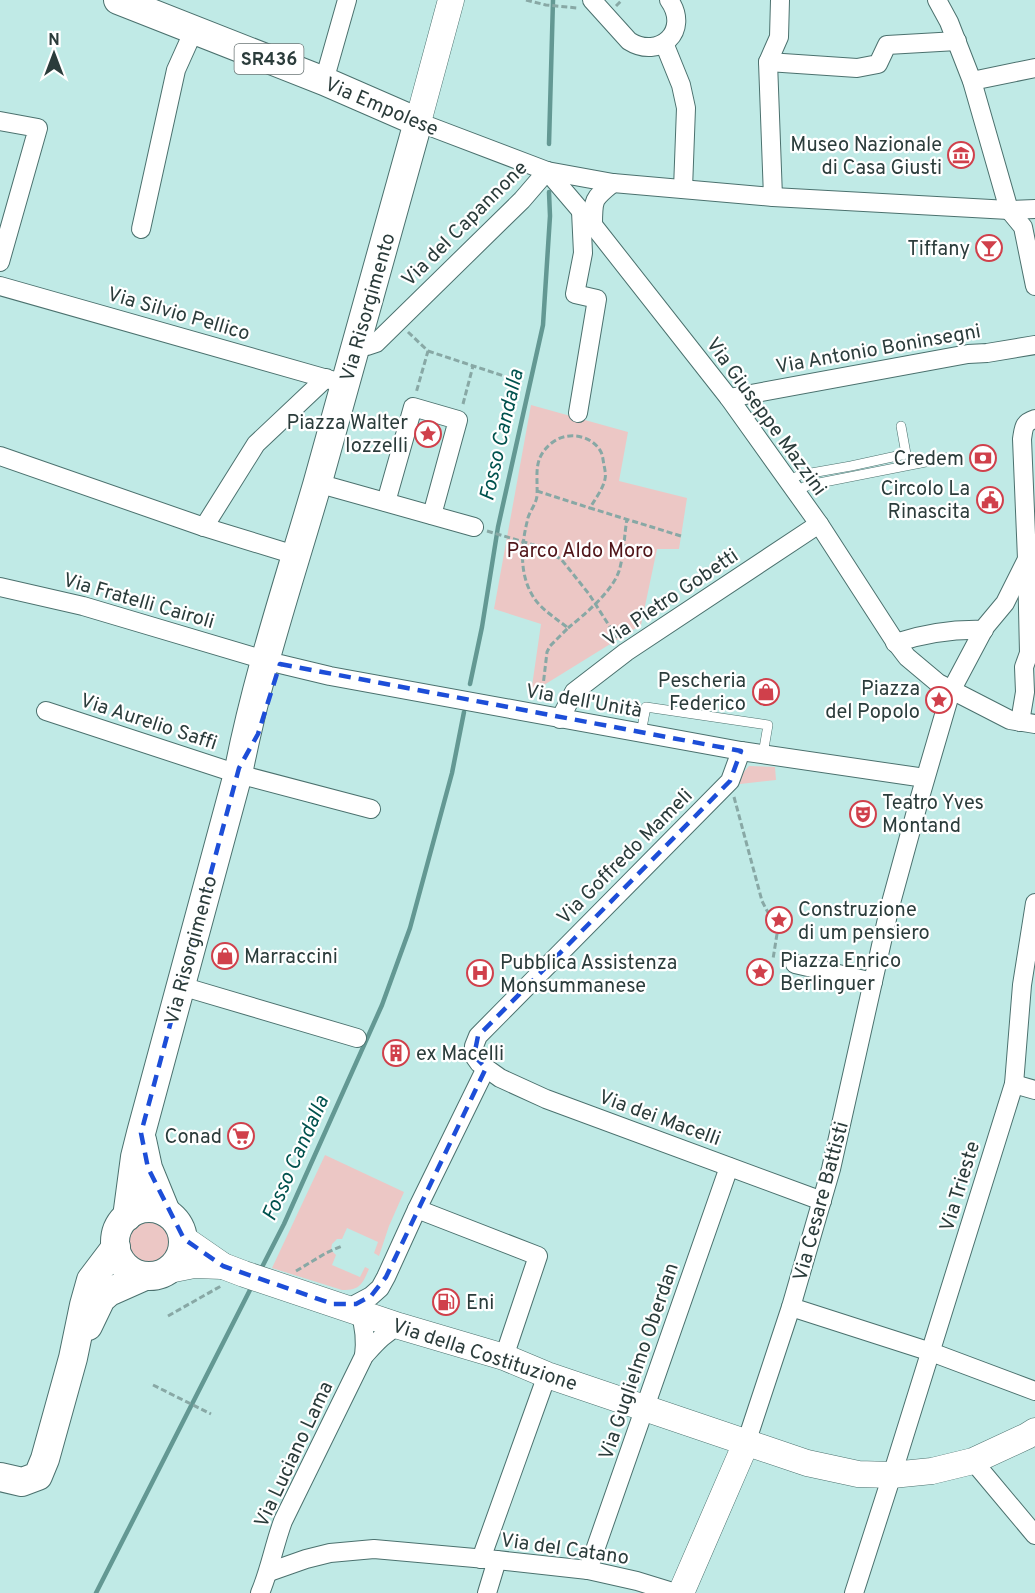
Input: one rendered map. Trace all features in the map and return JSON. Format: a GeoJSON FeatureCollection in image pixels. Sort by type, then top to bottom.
{"type":"FeatureCollection","features":[{"type":"Feature","properties":{"kind":"main road","name":"Via Empolese"},"geometry":{"type":"LineString","coordinates":[[118,0],[324,81],[418,123]]}},
{"type":"Feature","properties":{"kind":"main road","name":"Via Risorgimento"},"geometry":{"type":"LineString","coordinates":[[0,1477],[22,1482],[38,1476],[74,1358],[91,1280],[116,1247],[117,1230],[127,1217],[135,1157],[141,1133],[241,765],[243,748],[273,662],[296,555],[313,496],[335,381],[357,344],[418,123]]}},
{"type":"Feature","properties":{"kind":"main road"},"geometry":{"type":"LineString","coordinates":[[273,662],[304,546],[313,496]]}},
{"type":"Feature","properties":{"kind":"main road","name":"Via Risorgimento"},"geometry":{"type":"LineString","coordinates":[[141,1133],[148,1168],[166,1212],[178,1223],[183,1239]]}},
{"type":"Feature","properties":{"kind":"main road"},"geometry":{"type":"LineString","coordinates":[[127,1217],[134,1212],[150,1208],[166,1212]]}},
{"type":"Feature","properties":{"kind":"main road"},"geometry":{"type":"LineString","coordinates":[[116,1247],[125,1266],[134,1272],[157,1273],[177,1262],[182,1251],[183,1239]]}},
{"type":"Feature","properties":{"kind":"main road","name":"Via Risorgimento"},"geometry":{"type":"LineString","coordinates":[[74,1358],[101,1299],[110,1292],[157,1273]]}},
{"type":"Feature","properties":{"kind":"street"},"geometry":{"type":"LineString","coordinates":[[324,81],[347,0]]}},
{"type":"Feature","properties":{"kind":"street"},"geometry":{"type":"LineString","coordinates":[[418,123],[451,0]]}},
{"type":"Feature","properties":{"kind":"street"},"geometry":{"type":"LineString","coordinates":[[592,0],[628,41],[646,47],[656,47],[672,36],[677,20],[676,12],[669,0]]}},
{"type":"Feature","properties":{"kind":"street"},"geometry":{"type":"LineString","coordinates":[[773,197],[768,62],[779,37],[780,0]]}},
{"type":"Feature","properties":{"kind":"street"},"geometry":{"type":"LineString","coordinates":[[938,0],[957,41],[980,80],[1010,210],[1023,226],[1035,287]]}},
{"type":"Feature","properties":{"kind":"street"},"geometry":{"type":"LineString","coordinates":[[141,228],[176,70],[194,30]]}},
{"type":"Feature","properties":{"kind":"street"},"geometry":{"type":"LineString","coordinates":[[768,62],[857,68],[878,64],[887,45],[957,41]]}},
{"type":"Feature","properties":{"kind":"street"},"geometry":{"type":"LineString","coordinates":[[664,43],[681,86],[686,108],[683,189]]}},
{"type":"Feature","properties":{"kind":"street"},"geometry":{"type":"LineString","coordinates":[[980,80],[1035,68]]}},
{"type":"Feature","properties":{"kind":"street"},"geometry":{"type":"LineString","coordinates":[[0,122],[38,128],[0,262]]}},
{"type":"Feature","properties":{"kind":"street","name":"Via Empolese"},"geometry":{"type":"LineString","coordinates":[[418,123],[547,171],[613,183],[773,197],[1010,210],[1035,209]]}},
{"type":"Feature","properties":{"kind":"street","name":"Via Giuseppe Mazzini"},"geometry":{"type":"LineString","coordinates":[[547,171],[587,218],[729,398],[819,524],[894,641],[907,657],[938,683],[956,680],[982,706],[1010,720],[1028,723]]}},
{"type":"Feature","properties":{"kind":"street","name":"Via del Capannone"},"geometry":{"type":"LineString","coordinates":[[357,344],[368,346],[376,343],[522,200],[547,171]]}},
{"type":"Feature","properties":{"kind":"street"},"geometry":{"type":"LineString","coordinates":[[578,413],[597,299],[575,294],[587,218],[597,197],[613,183]]}},
{"type":"Feature","properties":{"kind":"street","name":"Via Silvio Pellico"},"geometry":{"type":"LineString","coordinates":[[0,286],[335,381]]}},
{"type":"Feature","properties":{"kind":"street","name":"Via Antonio Boninsegni"},"geometry":{"type":"LineString","coordinates":[[729,398],[968,354],[1035,345]]}},
{"type":"Feature","properties":{"kind":"street"},"geometry":{"type":"LineString","coordinates":[[204,527],[256,444],[335,381]]}},
{"type":"Feature","properties":{"kind":"street"},"geometry":{"type":"LineString","coordinates":[[386,502],[412,407],[458,420],[432,515]]}},
{"type":"Feature","properties":{"kind":"street"},"geometry":{"type":"LineString","coordinates":[[1028,723],[1024,667],[1029,653],[1027,559],[1030,476],[1022,439],[1024,428],[1028,422],[1035,419]]}},
{"type":"Feature","properties":{"kind":"street"},"geometry":{"type":"LineString","coordinates":[[0,456],[204,527],[296,555]]}},
{"type":"Feature","properties":{"kind":"street"},"geometry":{"type":"LineString","coordinates":[[313,496],[386,502],[483,529]]}},
{"type":"Feature","properties":{"kind":"street","name":"Via Pietro Gobetti"},"geometry":{"type":"LineString","coordinates":[[560,719],[574,692],[626,652],[819,524]]}},
{"type":"Feature","properties":{"kind":"street","name":"Via Cesare Battisti"},"geometry":{"type":"LineString","coordinates":[[681,1593],[746,1443],[791,1307],[831,1169],[889,910],[920,797],[956,680],[984,630],[1005,603],[1027,559]]}},
{"type":"Feature","properties":{"kind":"street","name":"Via Fratelli Cairoli"},"geometry":{"type":"LineString","coordinates":[[0,587],[83,606],[273,662]]}},
{"type":"Feature","properties":{"kind":"street"},"geometry":{"type":"LineString","coordinates":[[894,641],[955,631],[984,630]]}},
{"type":"Feature","properties":{"kind":"street","name":"Via dell'Unità"},"geometry":{"type":"LineString","coordinates":[[273,662],[330,676],[531,714],[741,751],[926,778]]}},
{"type":"Feature","properties":{"kind":"street","name":"Via Aurelio Saffi"},"geometry":{"type":"LineString","coordinates":[[46,711],[241,765],[371,809]]}},
{"type":"Feature","properties":{"kind":"street","name":"Via Goffredo Mameli"},"geometry":{"type":"LineString","coordinates":[[486,1068],[478,1063],[474,1056],[474,1046],[478,1036],[730,781],[741,751]]}},
{"type":"Feature","properties":{"kind":"street","name":"Via Trieste"},"geometry":{"type":"LineString","coordinates":[[854,1593],[1027,1045],[1035,903]]}},
{"type":"Feature","properties":{"kind":"street"},"geometry":{"type":"LineString","coordinates":[[795,964],[873,982]]}},
{"type":"Feature","properties":{"kind":"street"},"geometry":{"type":"LineString","coordinates":[[181,986],[357,1038]]}},
{"type":"Feature","properties":{"kind":"street"},"geometry":{"type":"LineString","coordinates":[[350,1307],[371,1296],[380,1288],[486,1068]]}},
{"type":"Feature","properties":{"kind":"street","name":"Via dei Macelli"},"geometry":{"type":"LineString","coordinates":[[486,1068],[500,1078],[546,1099],[822,1201]]}},
{"type":"Feature","properties":{"kind":"street"},"geometry":{"type":"LineString","coordinates":[[1014,1084],[1035,1090]]}},
{"type":"Feature","properties":{"kind":"street","name":"Via Guglielmo Oberdan"},"geometry":{"type":"LineString","coordinates":[[588,1569],[729,1167]]}},
{"type":"Feature","properties":{"kind":"street"},"geometry":{"type":"LineString","coordinates":[[417,1209],[538,1256],[504,1357]]}},
{"type":"Feature","properties":{"kind":"street","name":"Via della Costituzione"},"geometry":{"type":"LineString","coordinates":[[183,1239],[252,1276]]}},
{"type":"Feature","properties":{"kind":"street","name":"Via della Costituzione"},"geometry":{"type":"LineString","coordinates":[[157,1273],[194,1265],[252,1276],[350,1307],[399,1326],[504,1357],[645,1409],[807,1463],[858,1474],[892,1475],[932,1471],[973,1461],[1035,1431]]}},
{"type":"Feature","properties":{"kind":"street"},"geometry":{"type":"LineString","coordinates":[[350,1307],[370,1307],[442,1331],[456,1342]]}},
{"type":"Feature","properties":{"kind":"street","name":"Via Luciano Lama"},"geometry":{"type":"LineString","coordinates":[[350,1307],[364,1326],[366,1341],[364,1356]]}},
{"type":"Feature","properties":{"kind":"street"},"geometry":{"type":"LineString","coordinates":[[791,1307],[931,1352],[1035,1391]]}},
{"type":"Feature","properties":{"kind":"street","name":"Via Luciano Lama"},"geometry":{"type":"LineString","coordinates":[[268,1572],[274,1544],[283,1521],[364,1356],[389,1330],[399,1326]]}},
{"type":"Feature","properties":{"kind":"street","name":"Via del Catano"},"geometry":{"type":"LineString","coordinates":[[489,1559],[547,1374]]}},
{"type":"Feature","properties":{"kind":"street"},"geometry":{"type":"LineString","coordinates":[[973,1461],[1035,1535]]}},
{"type":"Feature","properties":{"kind":"street","name":"Via del Catano"},"geometry":{"type":"LineString","coordinates":[[268,1572],[330,1553],[375,1549],[588,1569],[676,1593]]}},
{"type":"Feature","properties":{"kind":"street"},"geometry":{"type":"LineString","coordinates":[[487,1593],[489,1559]]}},
{"type":"Feature","properties":{"kind":"street"},"geometry":{"type":"LineString","coordinates":[[260,1593],[268,1572]]}},
{"type":"Feature","properties":{"kind":"lane"},"geometry":{"type":"LineString","coordinates":[[791,486],[801,475],[906,454],[901,426]]}},
{"type":"Feature","properties":{"kind":"lane"},"geometry":{"type":"LineString","coordinates":[[791,486],[809,485],[951,457]]}},
{"type":"Feature","properties":{"kind":"lane"},"geometry":{"type":"LineString","coordinates":[[641,733],[646,707],[768,725],[764,754]]}},
{"type":"Feature","properties":{"kind":"path"},"geometry":{"type":"LineString","coordinates":[[526,0],[560,6]]}},
{"type":"Feature","properties":{"kind":"path"},"geometry":{"type":"LineString","coordinates":[[397,322],[428,351],[513,379]]}},
{"type":"Feature","properties":{"kind":"path"},"geometry":{"type":"LineString","coordinates":[[412,407],[428,351]]}},
{"type":"Feature","properties":{"kind":"path"},"geometry":{"type":"LineString","coordinates":[[458,420],[473,366]]}},
{"type":"Feature","properties":{"kind":"path"},"geometry":{"type":"LineString","coordinates":[[568,628],[543,608],[534,597],[522,567],[528,518],[536,500],[536,475],[539,459],[547,447],[564,437],[574,435],[591,441],[600,450],[605,480],[590,508]]}},
{"type":"Feature","properties":{"kind":"path"},"geometry":{"type":"LineString","coordinates":[[536,491],[681,536]]}},
{"type":"Feature","properties":{"kind":"path"},"geometry":{"type":"LineString","coordinates":[[531,714],[533,700],[542,699],[545,695],[543,686],[547,652],[550,646],[595,605],[617,577],[627,519]]}},
{"type":"Feature","properties":{"kind":"path"},"geometry":{"type":"LineString","coordinates":[[483,529],[534,545],[561,560],[595,605],[626,652]]}},
{"type":"Feature","properties":{"kind":"path"},"geometry":{"type":"LineString","coordinates":[[730,781],[762,902],[776,926],[773,959]]}},
{"type":"Feature","properties":{"kind":"path"},"geometry":{"type":"LineString","coordinates":[[168,1316],[252,1276],[316,1258],[342,1246]]}},
{"type":"Feature","properties":{"kind":"path"},"geometry":{"type":"LineString","coordinates":[[153,1384],[211,1413]]}},
{"type":"Feature","properties":{"kind":"highlighted area"},"geometry":{"type":"Polygon","coordinates":[[[280,664],[741,751],[730,781],[478,1036],[474,1056],[486,1068],[386,1277],[371,1296],[356,1304],[333,1304],[223,1266],[184,1239],[148,1168],[141,1133],[239,768],[258,734],[280,664]]]}},
{"type":"Feature","properties":{"kind":"green space","name":"Parco Aldo Moro"},"geometry":{"type":"Polygon","coordinates":[[[531,405],[628,432],[619,481],[687,498],[679,549],[657,549],[641,625],[531,693],[541,624],[494,609],[531,405]]]}},
{"type":"Feature","properties":{"kind":"green space"},"geometry":{"type":"Polygon","coordinates":[[[749,766],[775,767],[776,780],[740,784],[737,780],[749,766]]]}},
{"type":"Feature","properties":{"kind":"green space"},"geometry":{"type":"Polygon","coordinates":[[[325,1155],[404,1192],[379,1256],[374,1253],[378,1242],[347,1228],[342,1239],[337,1239],[332,1244],[331,1250],[336,1255],[332,1265],[360,1277],[365,1267],[369,1269],[362,1282],[353,1289],[342,1290],[272,1268],[325,1155]]]}},
{"type":"Feature","properties":{"kind":"green space"},"geometry":{"type":"Polygon","coordinates":[[[149,1220],[158,1221],[165,1226],[170,1233],[170,1251],[165,1258],[158,1263],[149,1264],[140,1263],[133,1258],[128,1251],[127,1242],[128,1233],[133,1226],[140,1221],[149,1220]]]}},
{"type":"Feature","properties":{"kind":"waterway","name":"Fosso Candalla"},"geometry":{"type":"LineString","coordinates":[[549,144],[553,0]]}},
{"type":"Feature","properties":{"kind":"waterway","name":"Fosso Candalla"},"geometry":{"type":"LineString","coordinates":[[470,684],[482,627],[498,527],[543,325],[550,216],[549,192]]}},
{"type":"Feature","properties":{"kind":"waterway","name":"Fosso Candalla"},"geometry":{"type":"LineString","coordinates":[[260,1271],[284,1224],[382,1005],[410,928],[452,773],[464,712]]}},
{"type":"Feature","properties":{"kind":"waterway","name":"Fosso Candalla"},"geometry":{"type":"LineString","coordinates":[[96,1593],[252,1286]]}},
{"type":"Feature","properties":{"kind":"place","name":"Museo Nazionale di Casa Giusti"},"geometry":{"type":"Point","coordinates":[961,155]}},
{"type":"Feature","properties":{"kind":"place","name":"Tiffany"},"geometry":{"type":"Point","coordinates":[989,248]}},
{"type":"Feature","properties":{"kind":"place","name":"Piazza Walter Iozzelli"},"geometry":{"type":"Point","coordinates":[428,434]}},
{"type":"Feature","properties":{"kind":"place","name":"Credem"},"geometry":{"type":"Point","coordinates":[983,458]}},
{"type":"Feature","properties":{"kind":"place","name":"Circolo La Rinascita"},"geometry":{"type":"Point","coordinates":[990,500]}},
{"type":"Feature","properties":{"kind":"place","name":"Pescheria Federico"},"geometry":{"type":"Point","coordinates":[766,692]}},
{"type":"Feature","properties":{"kind":"place","name":"Piazza del Popolo"},"geometry":{"type":"Point","coordinates":[939,700]}},
{"type":"Feature","properties":{"kind":"place","name":"Teatro Yves Montand"},"geometry":{"type":"Point","coordinates":[863,814]}},
{"type":"Feature","properties":{"kind":"place","name":"Construzione di um pensiero"},"geometry":{"type":"Point","coordinates":[779,920]}},
{"type":"Feature","properties":{"kind":"place","name":"Marraccini"},"geometry":{"type":"Point","coordinates":[225,956]}},
{"type":"Feature","properties":{"kind":"place","name":"Piazza Enrico Berlinguer"},"geometry":{"type":"Point","coordinates":[760,972]}},
{"type":"Feature","properties":{"kind":"place","name":"Pubblica Assistenza Monsummanese"},"geometry":{"type":"Point","coordinates":[480,973]}},
{"type":"Feature","properties":{"kind":"place","name":"ex Macelli"},"geometry":{"type":"Point","coordinates":[396,1053]}},
{"type":"Feature","properties":{"kind":"place","name":"Conad"},"geometry":{"type":"Point","coordinates":[241,1136]}},
{"type":"Feature","properties":{"kind":"place","name":"Eni"},"geometry":{"type":"Point","coordinates":[446,1302]}}]}
